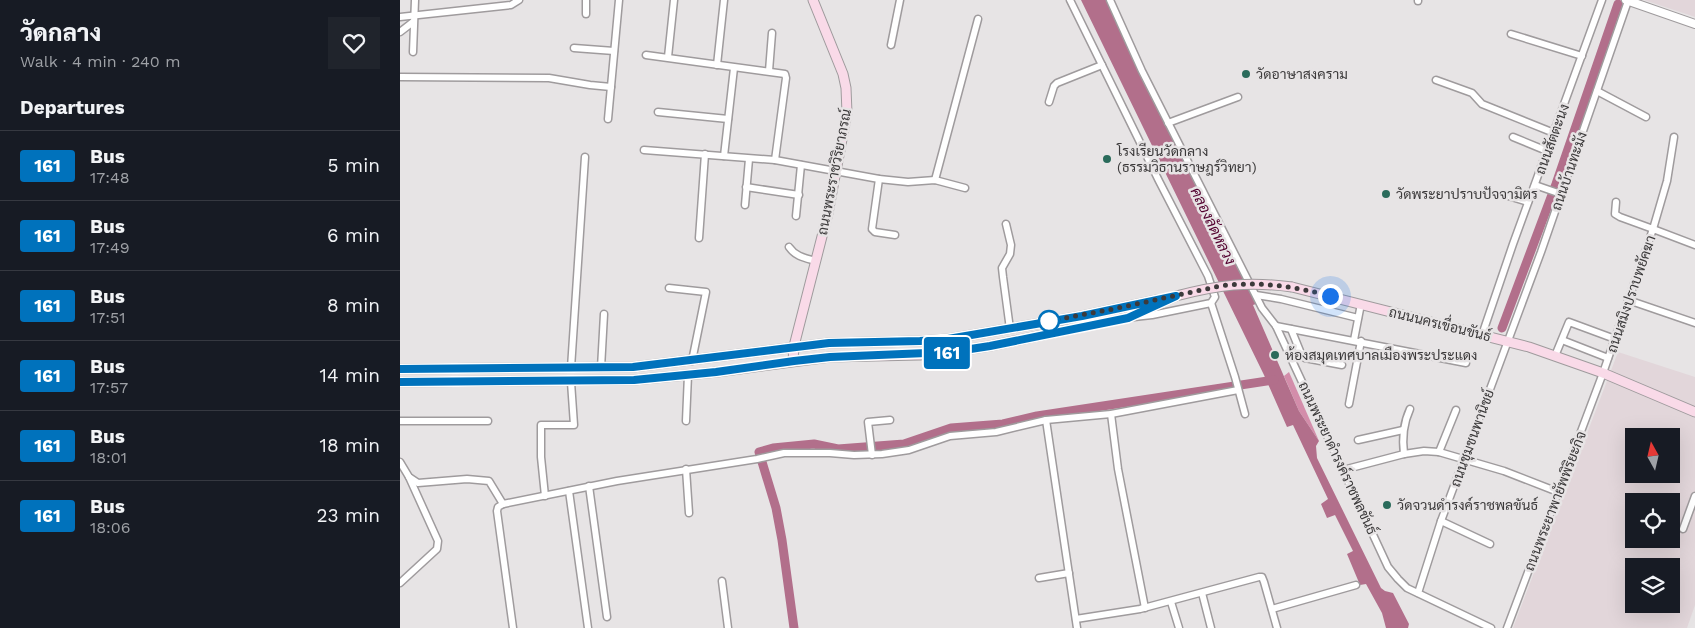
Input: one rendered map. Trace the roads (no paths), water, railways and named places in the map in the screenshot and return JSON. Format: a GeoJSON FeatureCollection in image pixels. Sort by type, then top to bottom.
{"type":"FeatureCollection","features":[{"type":"Feature","properties":{"kind":"main road","name":"ถนนพระราชวิริยาภรณ์"},"geometry":{"type":"LineString","coordinates":[[794,361],[794,346],[837,172],[847,113],[846,88],[834,50],[813,0]]}},
{"type":"Feature","properties":{"kind":"main road","name":"ถนนนครเขื่อนขันธ์"},"geometry":{"type":"LineString","coordinates":[[400,369],[642,366],[692,361],[794,346],[829,343],[939,340],[1010,329],[1202,290],[1256,283],[1292,287],[1508,341],[1603,373],[1695,412]]}},
{"type":"Feature","properties":{"kind":"main road","name":"ถนนนครเขื่อนขันธ์"},"geometry":{"type":"LineString","coordinates":[[400,382],[634,380],[830,357],[951,352],[1128,318],[1176,296]]}},
{"type":"Feature","properties":{"kind":"main road"},"geometry":{"type":"LineString","coordinates":[[737,354],[740,369]]}},
{"type":"Feature","properties":{"kind":"main road"},"geometry":{"type":"LineString","coordinates":[[504,368],[504,382]]}},
{"type":"Feature","properties":{"kind":"street"},"geometry":{"type":"LineString","coordinates":[[413,52],[415,0]]}},
{"type":"Feature","properties":{"kind":"street"},"geometry":{"type":"LineString","coordinates":[[400,17],[414,19],[511,5],[519,0]]}},
{"type":"Feature","properties":{"kind":"street"},"geometry":{"type":"LineString","coordinates":[[586,0],[586,14]]}},
{"type":"Feature","properties":{"kind":"street"},"geometry":{"type":"LineString","coordinates":[[608,119],[619,0]]}},
{"type":"Feature","properties":{"kind":"street"},"geometry":{"type":"LineString","coordinates":[[668,58],[674,0]]}},
{"type":"Feature","properties":{"kind":"street"},"geometry":{"type":"LineString","coordinates":[[717,65],[724,0]]}},
{"type":"Feature","properties":{"kind":"street"},"geometry":{"type":"LineString","coordinates":[[891,45],[900,0]]}},
{"type":"Feature","properties":{"kind":"street"},"geometry":{"type":"LineString","coordinates":[[1070,0],[1208,276],[1215,297],[1211,303],[1128,318]]}},
{"type":"Feature","properties":{"kind":"street","name":"ถนนพระยาดำรงค์ราชพลขันธ์"},"geometry":{"type":"LineString","coordinates":[[1110,0],[1142,71],[1262,308],[1276,326],[1388,567],[1407,588],[1491,628]]}},
{"type":"Feature","properties":{"kind":"street","name":"ถนนสัตตะนง"},"geometry":{"type":"LineString","coordinates":[[1482,335],[1528,202],[1602,0]]}},
{"type":"Feature","properties":{"kind":"street"},"geometry":{"type":"LineString","coordinates":[[1627,0],[1695,24]]}},
{"type":"Feature","properties":{"kind":"street","name":"ถนนบ้านทะมัง"},"geometry":{"type":"LineString","coordinates":[[1508,341],[1597,91],[1627,0]]}},
{"type":"Feature","properties":{"kind":"street"},"geometry":{"type":"LineString","coordinates":[[400,32],[414,19]]}},
{"type":"Feature","properties":{"kind":"street"},"geometry":{"type":"LineString","coordinates":[[935,180],[978,19]]}},
{"type":"Feature","properties":{"kind":"street"},"geometry":{"type":"LineString","coordinates":[[769,71],[772,33]]}},
{"type":"Feature","properties":{"kind":"street"},"geometry":{"type":"LineString","coordinates":[[1511,34],[1582,56]]}},
{"type":"Feature","properties":{"kind":"street"},"geometry":{"type":"LineString","coordinates":[[574,48],[614,51]]}},
{"type":"Feature","properties":{"kind":"street"},"geometry":{"type":"LineString","coordinates":[[646,56],[785,74],[775,160]]}},
{"type":"Feature","properties":{"kind":"street"},"geometry":{"type":"LineString","coordinates":[[1049,102],[1057,82],[1102,65]]}},
{"type":"Feature","properties":{"kind":"street"},"geometry":{"type":"LineString","coordinates":[[724,156],[734,68]]}},
{"type":"Feature","properties":{"kind":"street"},"geometry":{"type":"LineString","coordinates":[[400,77],[549,78],[611,87]]}},
{"type":"Feature","properties":{"kind":"street"},"geometry":{"type":"LineString","coordinates":[[1436,80],[1472,93],[1482,104],[1554,133]]}},
{"type":"Feature","properties":{"kind":"street"},"geometry":{"type":"LineString","coordinates":[[1597,91],[1646,118]]}},
{"type":"Feature","properties":{"kind":"street"},"geometry":{"type":"LineString","coordinates":[[1168,123],[1238,97]]}},
{"type":"Feature","properties":{"kind":"street"},"geometry":{"type":"LineString","coordinates":[[658,112],[728,119]]}},
{"type":"Feature","properties":{"kind":"street"},"geometry":{"type":"LineString","coordinates":[[1513,137],[1547,151]]}},
{"type":"Feature","properties":{"kind":"street"},"geometry":{"type":"LineString","coordinates":[[1616,202],[1615,214],[1620,218],[1653,229],[1667,181],[1674,137]]}},
{"type":"Feature","properties":{"kind":"street"},"geometry":{"type":"LineString","coordinates":[[644,150],[775,160],[879,179],[908,182],[935,180],[965,188]]}},
{"type":"Feature","properties":{"kind":"street"},"geometry":{"type":"LineString","coordinates":[[699,238],[705,154]]}},
{"type":"Feature","properties":{"kind":"street"},"geometry":{"type":"LineString","coordinates":[[571,368],[585,158]]}},
{"type":"Feature","properties":{"kind":"street"},"geometry":{"type":"LineString","coordinates":[[745,205],[749,159]]}},
{"type":"Feature","properties":{"kind":"street"},"geometry":{"type":"LineString","coordinates":[[796,216],[801,165]]}},
{"type":"Feature","properties":{"kind":"street"},"geometry":{"type":"LineString","coordinates":[[879,179],[872,229],[875,232],[894,235]]}},
{"type":"Feature","properties":{"kind":"street"},"geometry":{"type":"LineString","coordinates":[[1535,185],[1559,194]]}},
{"type":"Feature","properties":{"kind":"street"},"geometry":{"type":"LineString","coordinates":[[746,187],[799,195]]}},
{"type":"Feature","properties":{"kind":"street"},"geometry":{"type":"LineString","coordinates":[[1505,195],[1528,202]]}},
{"type":"Feature","properties":{"kind":"street"},"geometry":{"type":"LineString","coordinates":[[1006,224],[1011,245],[1010,254],[1002,268],[1010,329]]}},
{"type":"Feature","properties":{"kind":"street","name":"ถนนสมิงปราบพยัคฆา"},"geometry":{"type":"LineString","coordinates":[[1603,373],[1653,229],[1695,245]]}},
{"type":"Feature","properties":{"kind":"street"},"geometry":{"type":"LineString","coordinates":[[789,247],[800,257],[816,261]]}},
{"type":"Feature","properties":{"kind":"street"},"geometry":{"type":"LineString","coordinates":[[669,288],[706,292],[692,361]]}},
{"type":"Feature","properties":{"kind":"street"},"geometry":{"type":"LineString","coordinates":[[1256,296],[1281,299],[1358,318]]}},
{"type":"Feature","properties":{"kind":"street"},"geometry":{"type":"LineString","coordinates":[[1628,300],[1695,323]]}},
{"type":"Feature","properties":{"kind":"street"},"geometry":{"type":"LineString","coordinates":[[1211,303],[1245,414]]}},
{"type":"Feature","properties":{"kind":"street"},"geometry":{"type":"LineString","coordinates":[[1349,404],[1361,304]]}},
{"type":"Feature","properties":{"kind":"street"},"geometry":{"type":"LineString","coordinates":[[600,368],[604,314]]}},
{"type":"Feature","properties":{"kind":"street"},"geometry":{"type":"LineString","coordinates":[[1555,356],[1569,322],[1615,339]]}},
{"type":"Feature","properties":{"kind":"street"},"geometry":{"type":"LineString","coordinates":[[1276,326],[1357,340],[1466,363]]}},
{"type":"Feature","properties":{"kind":"street"},"geometry":{"type":"LineString","coordinates":[[1291,329],[1302,356],[1342,365]]}},
{"type":"Feature","properties":{"kind":"street"},"geometry":{"type":"LineString","coordinates":[[1562,340],[1608,358]]}},
{"type":"Feature","properties":{"kind":"street","name":"ถนนชุมชนพานิชย์"},"geometry":{"type":"LineString","coordinates":[[1418,593],[1464,459],[1508,341]]}},
{"type":"Feature","properties":{"kind":"street","name":"ถนนพระยาพายัพพิริยะกิจ"},"geometry":{"type":"LineString","coordinates":[[1507,628],[1603,373]]}},
{"type":"Feature","properties":{"kind":"street"},"geometry":{"type":"LineString","coordinates":[[686,421],[688,375]]}},
{"type":"Feature","properties":{"kind":"street"},"geometry":{"type":"LineString","coordinates":[[545,496],[541,457],[541,424],[574,426],[571,382]]}},
{"type":"Feature","properties":{"kind":"street"},"geometry":{"type":"LineString","coordinates":[[513,628],[497,512],[498,507],[503,504],[589,486],[784,453],[871,449],[909,450],[950,436],[996,432],[1046,420],[1111,414],[1238,388]]}},
{"type":"Feature","properties":{"kind":"street"},"geometry":{"type":"LineString","coordinates":[[1404,454],[1403,430],[1410,409]]}},
{"type":"Feature","properties":{"kind":"street"},"geometry":{"type":"LineString","coordinates":[[1439,452],[1456,410]]}},
{"type":"Feature","properties":{"kind":"street"},"geometry":{"type":"LineString","coordinates":[[1111,414],[1118,469],[1145,608]]}},
{"type":"Feature","properties":{"kind":"street"},"geometry":{"type":"LineString","coordinates":[[871,449],[868,422],[890,420]]}},
{"type":"Feature","properties":{"kind":"street"},"geometry":{"type":"LineString","coordinates":[[1046,420],[1077,628]]}},
{"type":"Feature","properties":{"kind":"street"},"geometry":{"type":"LineString","coordinates":[[400,421],[488,421]]}},
{"type":"Feature","properties":{"kind":"street"},"geometry":{"type":"LineString","coordinates":[[1358,440],[1403,430]]}},
{"type":"Feature","properties":{"kind":"street"},"geometry":{"type":"LineString","coordinates":[[1343,470],[1404,454],[1424,451],[1439,452],[1504,470],[1558,492]]}},
{"type":"Feature","properties":{"kind":"street"},"geometry":{"type":"LineString","coordinates":[[400,462],[438,541],[437,549],[400,582]]}},
{"type":"Feature","properties":{"kind":"street"},"geometry":{"type":"LineString","coordinates":[[686,469],[689,513]]}},
{"type":"Feature","properties":{"kind":"street"},"geometry":{"type":"LineString","coordinates":[[408,477],[418,483],[467,479],[489,481],[503,504]]}},
{"type":"Feature","properties":{"kind":"street"},"geometry":{"type":"LineString","coordinates":[[589,486],[607,617]]}},
{"type":"Feature","properties":{"kind":"street"},"geometry":{"type":"LineString","coordinates":[[569,491],[588,628]]}},
{"type":"Feature","properties":{"kind":"street"},"geometry":{"type":"LineString","coordinates":[[1683,529],[1695,496]]}},
{"type":"Feature","properties":{"kind":"street"},"geometry":{"type":"LineString","coordinates":[[1442,521],[1490,544]]}},
{"type":"Feature","properties":{"kind":"street"},"geometry":{"type":"LineString","coordinates":[[1039,578],[1069,573]]}},
{"type":"Feature","properties":{"kind":"street"},"geometry":{"type":"LineString","coordinates":[[1076,619],[1145,608],[1262,578],[1277,628]]}},
{"type":"Feature","properties":{"kind":"street"},"geometry":{"type":"LineString","coordinates":[[722,581],[728,628]]}},
{"type":"Feature","properties":{"kind":"street"},"geometry":{"type":"LineString","coordinates":[[1272,609],[1356,585]]}},
{"type":"Feature","properties":{"kind":"street"},"geometry":{"type":"LineString","coordinates":[[1202,593],[1211,628]]}},
{"type":"Feature","properties":{"kind":"street"},"geometry":{"type":"LineString","coordinates":[[1171,602],[1178,628]]}},
{"type":"Feature","properties":{"kind":"water","name":"คลองลัดหลวง"},"geometry":{"type":"Polygon","coordinates":[[[1081,0],[1109,0],[1256,304],[1253,305],[1299,411],[1319,441],[1316,446],[1317,458],[1381,588],[1393,593],[1409,624],[1408,628],[1386,628],[1382,613],[1366,584],[1360,585],[1347,554],[1353,551],[1335,515],[1327,518],[1321,504],[1328,499],[1293,425],[1287,427],[1264,375],[1081,0]]]}},
{"type":"Feature","properties":{"kind":"waterway"},"geometry":{"type":"LineString","coordinates":[[1502,328],[1556,184],[1618,4]]}},
{"type":"Feature","properties":{"kind":"waterway"},"geometry":{"type":"LineString","coordinates":[[794,628],[776,508],[759,452],[773,448],[814,444],[838,449],[904,444],[951,428],[1003,424],[1037,416],[1274,380]]}},
{"type":"Feature","properties":{"kind":"place","name":"วัดอาษาสงคราม"},"geometry":{"type":"Point","coordinates":[1246,74]}},
{"type":"Feature","properties":{"kind":"place","name":"โรงเรียนวัดกลาง (ธรรมวิธานราษฎร์วิทยา)"},"geometry":{"type":"Point","coordinates":[1107,159]}},
{"type":"Feature","properties":{"kind":"place","name":"วัดพระยาปราบปัจจามิตร"},"geometry":{"type":"Point","coordinates":[1386,194]}},
{"type":"Feature","properties":{"kind":"place","name":"ห้องสมุดเทศบาลเมืองพระประแดง"},"geometry":{"type":"Point","coordinates":[1275,355]}},
{"type":"Feature","properties":{"kind":"place","name":"วัดจวนดำรงค์ราชพลขันธ์"},"geometry":{"type":"Point","coordinates":[1387,505]}}]}
